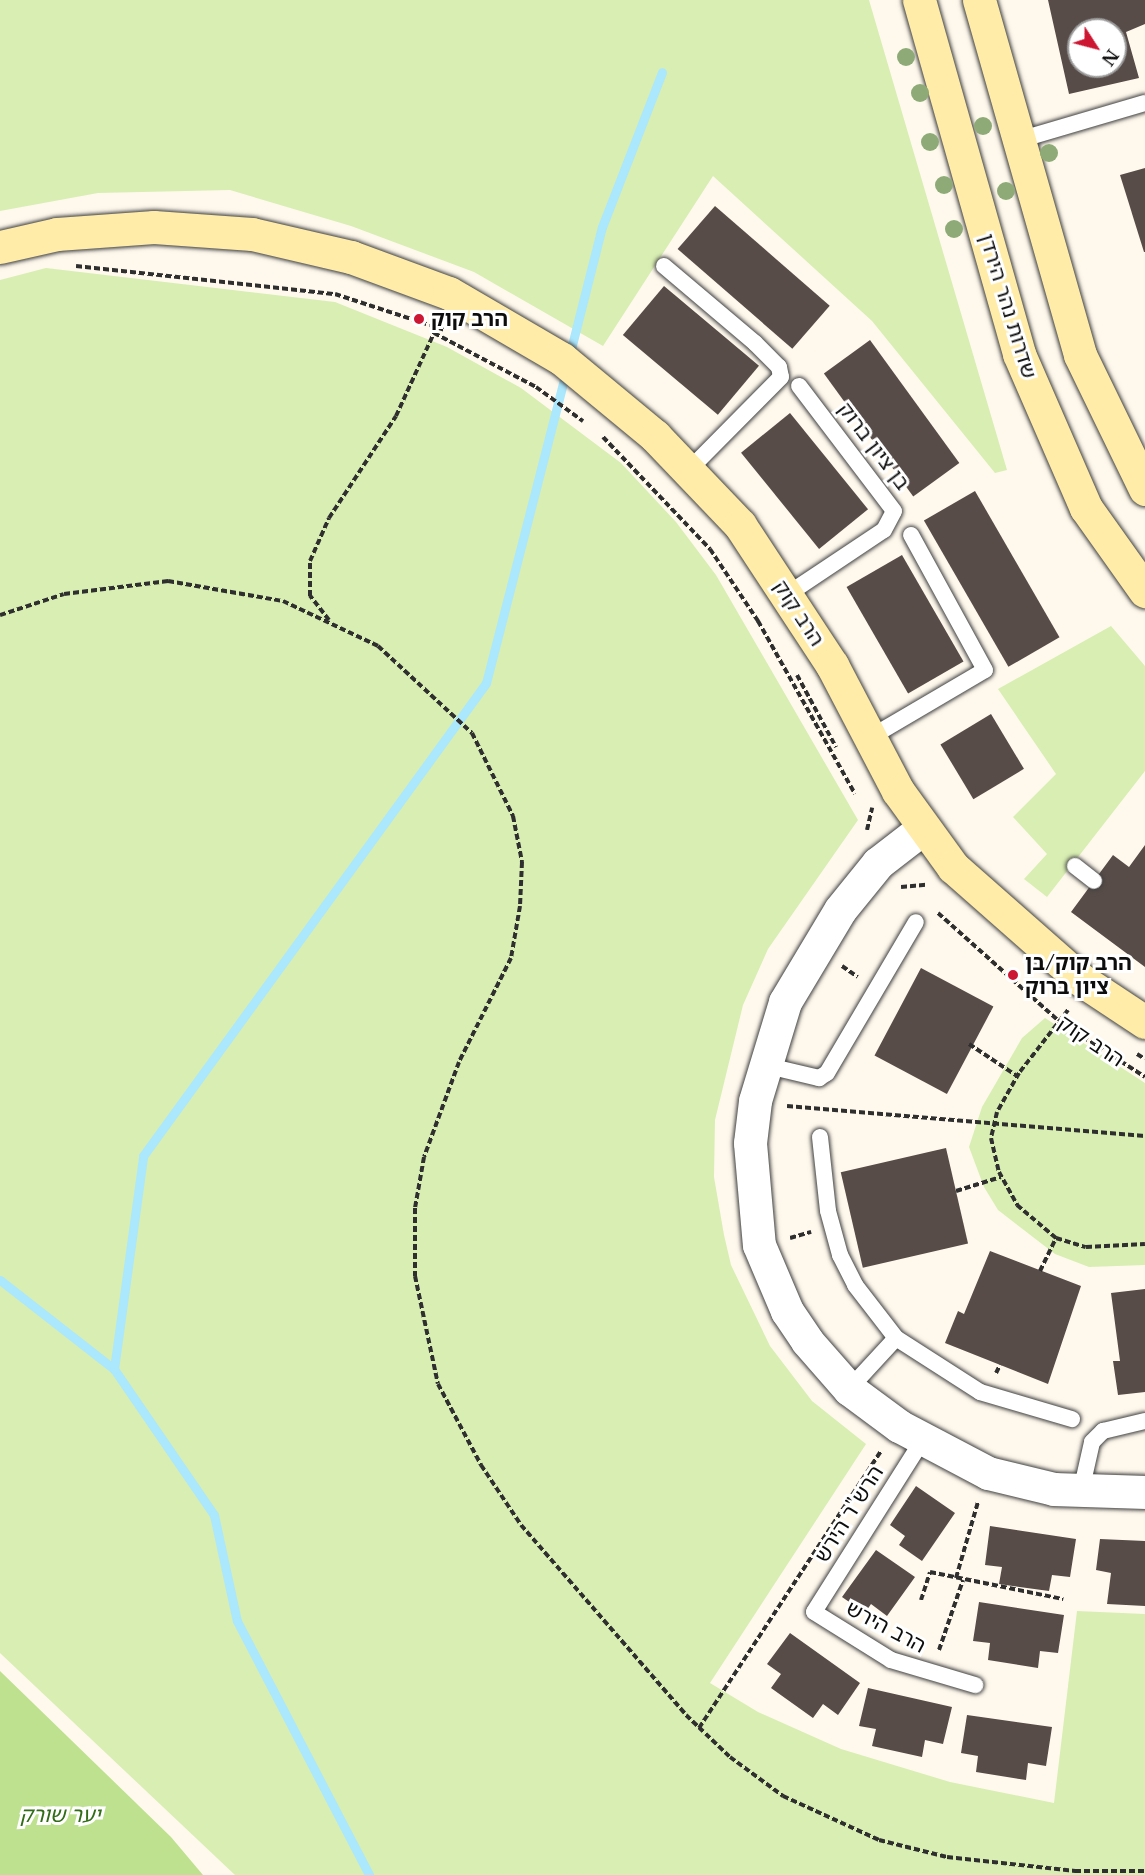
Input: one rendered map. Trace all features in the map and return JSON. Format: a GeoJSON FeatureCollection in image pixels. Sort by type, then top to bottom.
{"type":"FeatureCollection","features":[{"type":"Feature","properties":{"kind":"street","name":"שדרות נהר הירדן"},"geometry":{"type":"LineString","coordinates":[[919,0],[1019,354],[1086,508],[1145,591]]}},
{"type":"Feature","properties":{"kind":"street"},"geometry":{"type":"LineString","coordinates":[[979,0],[1080,356],[1145,489]]}},
{"type":"Feature","properties":{"kind":"street","name":"הרב קוק"},"geometry":{"type":"LineString","coordinates":[[0,247],[57,234],[154,227],[252,234],[351,257],[449,293],[508,325],[612,396],[690,469],[740,525],[774,602],[871,737],[922,829],[953,867],[1026,935],[1102,997],[1145,1022]]}},
{"type":"Feature","properties":{"kind":"street"},"geometry":{"type":"LineString","coordinates":[[922,829],[879,863],[840,910],[800,970],[779,1068],[750,1143],[759,1245],[787,1311],[849,1389],[910,1433],[988,1473],[1081,1491],[1145,1492]]}},
{"type":"Feature","properties":{"kind":"lane"},"geometry":{"type":"LineString","coordinates":[[1018,140],[1145,103]]}},
{"type":"Feature","properties":{"kind":"lane"},"geometry":{"type":"LineString","coordinates":[[664,266],[780,367],[781,377],[690,469]]}},
{"type":"Feature","properties":{"kind":"lane","name":"בן ציון ברוק"},"geometry":{"type":"LineString","coordinates":[[774,602],[884,530],[894,511],[799,386]]}},
{"type":"Feature","properties":{"kind":"lane"},"geometry":{"type":"LineString","coordinates":[[871,737],[985,670],[911,535]]}},
{"type":"Feature","properties":{"kind":"lane"},"geometry":{"type":"LineString","coordinates":[[1075,866],[1094,881]]}},
{"type":"Feature","properties":{"kind":"lane"},"geometry":{"type":"LineString","coordinates":[[779,1068],[819,1078],[835,1065],[916,922]]}},
{"type":"Feature","properties":{"kind":"lane"},"geometry":{"type":"LineString","coordinates":[[820,1137],[828,1211],[840,1255],[855,1285],[896,1338],[980,1392],[1072,1419]]}},
{"type":"Feature","properties":{"kind":"lane"},"geometry":{"type":"LineString","coordinates":[[849,1389],[896,1338]]}},
{"type":"Feature","properties":{"kind":"lane"},"geometry":{"type":"LineString","coordinates":[[1081,1491],[1092,1442],[1103,1431],[1145,1421]]}},
{"type":"Feature","properties":{"kind":"lane","name":"הרש\"ר הירש"},"geometry":{"type":"LineString","coordinates":[[814,1612],[910,1433]]}},
{"type":"Feature","properties":{"kind":"lane","name":"הרב הירש"},"geometry":{"type":"LineString","coordinates":[[814,1612],[871,1650],[932,1674],[975,1685]]}},
{"type":"Feature","properties":{"kind":"path"},"geometry":{"type":"LineString","coordinates":[[62,265],[335,294],[436,326],[464,339]]}},
{"type":"Feature","properties":{"kind":"path"},"geometry":{"type":"LineString","coordinates":[[330,621],[310,596],[310,561],[329,518],[396,416],[436,326]]}},
{"type":"Feature","properties":{"kind":"path"},"geometry":{"type":"LineString","coordinates":[[434,333],[536,387],[591,426]]}},
{"type":"Feature","properties":{"kind":"path"},"geometry":{"type":"LineString","coordinates":[[510,363],[593,418]]}},
{"type":"Feature","properties":{"kind":"path"},"geometry":{"type":"LineString","coordinates":[[601,426],[627,450]]}},
{"type":"Feature","properties":{"kind":"path","name":"הרב קוק"},"geometry":{"type":"LineString","coordinates":[[599,434],[711,549],[758,621],[855,794]]}},
{"type":"Feature","properties":{"kind":"path"},"geometry":{"type":"LineString","coordinates":[[695,520],[736,573]]}},
{"type":"Feature","properties":{"kind":"path"},"geometry":{"type":"LineString","coordinates":[[0,615],[64,594],[168,581],[230,588],[330,621],[378,646],[472,733],[513,816],[522,862],[511,958],[440,1108],[414,1208],[415,1276],[438,1384],[481,1465],[521,1525],[699,1728],[783,1796],[879,1840],[1010,1865],[1145,1871]]}},
{"type":"Feature","properties":{"kind":"path","name":"הרב קוק"},"geometry":{"type":"LineString","coordinates":[[774,602],[776,636]]}},
{"type":"Feature","properties":{"kind":"path","name":"הרב קוק"},"geometry":{"type":"LineString","coordinates":[[787,655],[872,808],[865,834]]}},
{"type":"Feature","properties":{"kind":"path"},"geometry":{"type":"LineString","coordinates":[[895,892],[900,888]]}},
{"type":"Feature","properties":{"kind":"path","name":"הרב קוק"},"geometry":{"type":"LineString","coordinates":[[932,906],[1060,1022],[1145,1077]]}},
{"type":"Feature","properties":{"kind":"path"},"geometry":{"type":"LineString","coordinates":[[832,974],[843,957]]}},
{"type":"Feature","properties":{"kind":"path"},"geometry":{"type":"LineString","coordinates":[[1068,1010],[1017,1076],[993,1122],[991,1138],[1001,1177],[1023,1212],[1056,1238],[1086,1247],[1145,1244]]}},
{"type":"Feature","properties":{"kind":"path"},"geometry":{"type":"LineString","coordinates":[[969,1044],[1017,1076]]}},
{"type":"Feature","properties":{"kind":"path"},"geometry":{"type":"LineString","coordinates":[[779,1068],[782,1115]]}},
{"type":"Feature","properties":{"kind":"path"},"geometry":{"type":"LineString","coordinates":[[783,1105],[1145,1136]]}},
{"type":"Feature","properties":{"kind":"path"},"geometry":{"type":"LineString","coordinates":[[956,1191],[1001,1177]]}},
{"type":"Feature","properties":{"kind":"path"},"geometry":{"type":"LineString","coordinates":[[787,1228],[792,1247]]}},
{"type":"Feature","properties":{"kind":"path"},"geometry":{"type":"LineString","coordinates":[[1040,1271],[1056,1238]]}},
{"type":"Feature","properties":{"kind":"path"},"geometry":{"type":"LineString","coordinates":[[699,1728],[910,1433]]}},
{"type":"Feature","properties":{"kind":"path"},"geometry":{"type":"LineString","coordinates":[[956,1578],[981,1493]]}},
{"type":"Feature","properties":{"kind":"path"},"geometry":{"type":"LineString","coordinates":[[921,1600],[930,1572],[1063,1599]]}},
{"type":"Feature","properties":{"kind":"path"},"geometry":{"type":"LineString","coordinates":[[932,1674],[963,1580]]}},
{"type":"Feature","properties":{"kind":"green space"},"geometry":{"type":"Polygon","coordinates":[[[0,0],[869,0],[1007,470],[995,473],[872,321],[713,176],[603,346],[474,272],[351,226],[230,190],[98,193],[0,211],[0,0]]]}},
{"type":"Feature","properties":{"kind":"green space"},"geometry":{"type":"Polygon","coordinates":[[[46,268],[335,302],[447,347],[521,388],[621,463],[676,522],[716,575],[858,820],[768,949],[743,1005],[715,1120],[714,1177],[724,1235],[731,1265],[770,1346],[812,1401],[866,1444],[710,1683],[758,1712],[841,1749],[950,1782],[1054,1803],[1077,1611],[1145,1614],[1145,1875],[235,1875],[0,1653],[0,280],[46,268]]]}},
{"type":"Feature","properties":{"kind":"green space"},"geometry":{"type":"Polygon","coordinates":[[[1111,626],[1145,666],[1145,771],[1047,897],[1024,879],[1047,854],[1013,817],[1056,774],[998,689],[1111,626]]]}},
{"type":"Feature","properties":{"kind":"green space"},"geometry":{"type":"Polygon","coordinates":[[[1045,1018],[1145,1083],[1145,1265],[1089,1267],[1055,1254],[998,1210],[984,1187],[969,1147],[982,1107],[1022,1038],[1045,1018]]]}},
{"type":"Feature","properties":{"kind":"green space","name":"יער שורק"},"geometry":{"type":"Polygon","coordinates":[[[0,1671],[171,1837],[203,1875],[0,1875],[0,1671]]]}},
{"type":"Feature","properties":{"kind":"building"},"geometry":{"type":"Polygon","coordinates":[[[1048,0],[1145,0],[1145,24],[1127,32],[1127,18],[1067,18],[1067,78],[1127,78],[1127,36],[1139,78],[1069,94],[1048,0]]]}},
{"type":"Feature","properties":{"kind":"building"},"geometry":{"type":"Polygon","coordinates":[[[1145,168],[1145,252],[1144,252],[1120,175],[1145,168]]]}},
{"type":"Feature","properties":{"kind":"building"},"geometry":{"type":"Polygon","coordinates":[[[715,206],[830,306],[792,349],[678,249],[715,206]]]}},
{"type":"Feature","properties":{"kind":"building"},"geometry":{"type":"Polygon","coordinates":[[[664,286],[759,366],[718,415],[623,335],[664,286]]]}},
{"type":"Feature","properties":{"kind":"building"},"geometry":{"type":"Polygon","coordinates":[[[870,340],[959,463],[913,496],[824,374],[870,340]]]}},
{"type":"Feature","properties":{"kind":"building"},"geometry":{"type":"Polygon","coordinates":[[[790,413],[868,509],[819,549],[741,453],[790,413]]]}},
{"type":"Feature","properties":{"kind":"building"},"geometry":{"type":"Polygon","coordinates":[[[975,491],[1060,637],[1008,667],[924,520],[975,491]]]}},
{"type":"Feature","properties":{"kind":"building"},"geometry":{"type":"Polygon","coordinates":[[[902,555],[964,662],[908,694],[847,587],[902,555]]]}},
{"type":"Feature","properties":{"kind":"building"},"geometry":{"type":"Polygon","coordinates":[[[991,714],[1024,769],[973,799],[940,744],[991,714]]]}},
{"type":"Feature","properties":{"kind":"building"},"geometry":{"type":"Polygon","coordinates":[[[1145,845],[1145,967],[1071,912],[1113,855],[1129,867],[1145,845]]]}},
{"type":"Feature","properties":{"kind":"building"},"geometry":{"type":"Polygon","coordinates":[[[921,968],[993,1006],[947,1094],[875,1055],[921,968]]]}},
{"type":"Feature","properties":{"kind":"building"},"geometry":{"type":"Polygon","coordinates":[[[946,1148],[968,1243],[863,1268],[841,1172],[946,1148]]]}},
{"type":"Feature","properties":{"kind":"building"},"geometry":{"type":"Polygon","coordinates":[[[990,1251],[1081,1286],[1048,1384],[945,1343],[958,1311],[964,1314],[990,1251]]]}},
{"type":"Feature","properties":{"kind":"building"},"geometry":{"type":"Polygon","coordinates":[[[1145,1289],[1145,1392],[1118,1395],[1113,1361],[1120,1361],[1111,1293],[1145,1289]]]}},
{"type":"Feature","properties":{"kind":"building"},"geometry":{"type":"Polygon","coordinates":[[[916,1486],[955,1513],[922,1561],[899,1545],[905,1536],[890,1525],[916,1486]]]}},
{"type":"Feature","properties":{"kind":"building"},"geometry":{"type":"Polygon","coordinates":[[[990,1526],[1076,1539],[1070,1577],[1052,1575],[1049,1591],[999,1584],[1002,1567],[985,1565],[990,1526]]]}},
{"type":"Feature","properties":{"kind":"building"},"geometry":{"type":"Polygon","coordinates":[[[1100,1539],[1145,1541],[1145,1606],[1107,1604],[1111,1573],[1096,1570],[1100,1539]]]}},
{"type":"Feature","properties":{"kind":"building"},"geometry":{"type":"Polygon","coordinates":[[[876,1550],[915,1577],[887,1616],[871,1604],[865,1613],[842,1597],[876,1550]]]}},
{"type":"Feature","properties":{"kind":"building"},"geometry":{"type":"Polygon","coordinates":[[[979,1602],[1064,1615],[1058,1653],[1040,1651],[1038,1668],[988,1660],[990,1643],[973,1641],[979,1602]]]}},
{"type":"Feature","properties":{"kind":"building"},"geometry":{"type":"Polygon","coordinates":[[[790,1633],[860,1683],[838,1715],[823,1704],[813,1718],[771,1688],[781,1674],[767,1664],[790,1633]]]}},
{"type":"Feature","properties":{"kind":"building"},"geometry":{"type":"Polygon","coordinates":[[[868,1688],[952,1707],[943,1744],[925,1740],[922,1757],[872,1746],[876,1729],[859,1726],[868,1688]]]}},
{"type":"Feature","properties":{"kind":"building"},"geometry":{"type":"Polygon","coordinates":[[[967,1715],[1052,1727],[1046,1766],[1028,1763],[1026,1780],[976,1772],[978,1756],[961,1753],[967,1715]]]}},
{"type":"Feature","properties":{"kind":"waterway"},"geometry":{"type":"LineString","coordinates":[[569,357],[602,227],[662,72]]}},
{"type":"Feature","properties":{"kind":"waterway"},"geometry":{"type":"LineString","coordinates":[[114,1369],[143,1156],[486,683],[566,371]]}},
{"type":"Feature","properties":{"kind":"waterway"},"geometry":{"type":"LineString","coordinates":[[0,1280],[114,1369],[214,1515],[237,1621],[369,1875]]}},
{"type":"Feature","properties":{"kind":"place","name":"הרב קוק"},"geometry":{"type":"Point","coordinates":[419,319]}},
{"type":"Feature","properties":{"kind":"place","name":"הרב קוק/בן ציון ברוק"},"geometry":{"type":"Point","coordinates":[1013,975]}}]}
